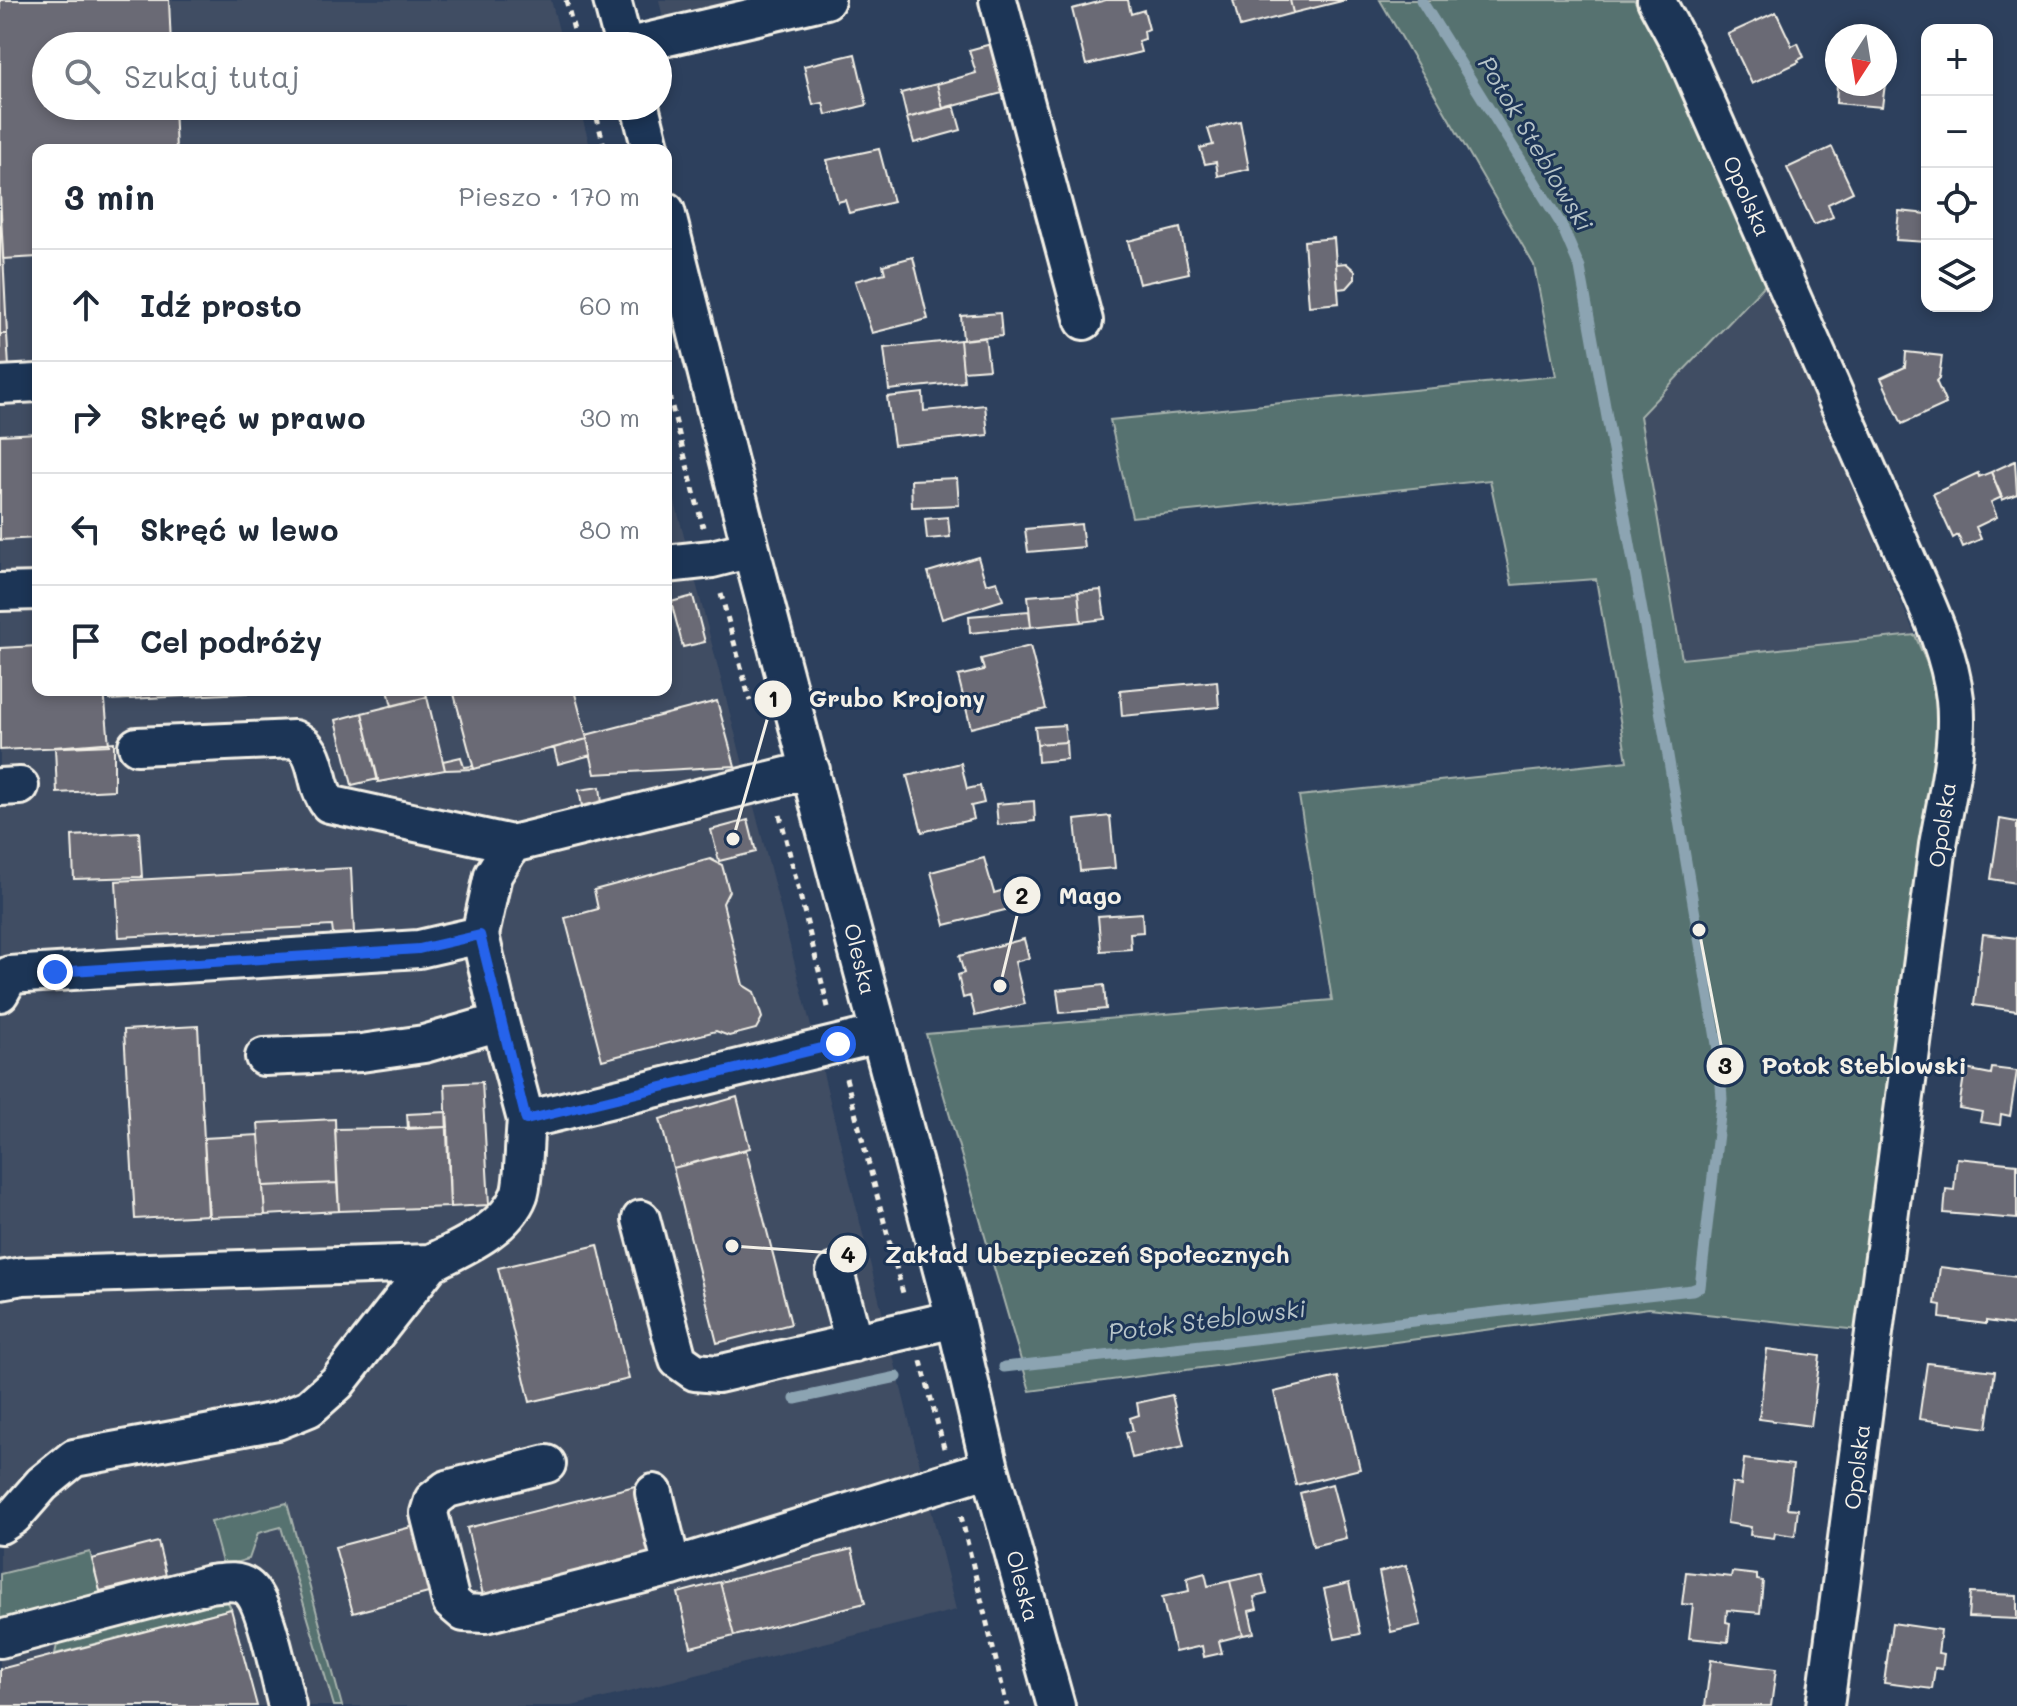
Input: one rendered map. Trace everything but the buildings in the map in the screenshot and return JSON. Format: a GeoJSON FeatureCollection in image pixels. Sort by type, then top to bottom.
{"type":"FeatureCollection","features":[{"type":"Feature","properties":{"kind":"street"},"geometry":{"type":"LineString","coordinates":[[612,0],[622,32]]}},
{"type":"Feature","properties":{"kind":"street"},"geometry":{"type":"LineString","coordinates":[[998,0],[1084,321]]}},
{"type":"Feature","properties":{"kind":"street","name":"Opolska"},"geometry":{"type":"LineString","coordinates":[[1656,0],[1684,52],[1906,556],[1944,651],[1955,699],[1953,751],[1825,1706]]}},
{"type":"Feature","properties":{"kind":"street"},"geometry":{"type":"LineString","coordinates":[[672,35],[819,1]]}},
{"type":"Feature","properties":{"kind":"street"},"geometry":{"type":"LineString","coordinates":[[644,120],[650,144]]}},
{"type":"Feature","properties":{"kind":"street","name":"Oleska"},"geometry":{"type":"LineString","coordinates":[[672,235],[751,549],[955,1319],[990,1468],[1056,1706]]}},
{"type":"Feature","properties":{"kind":"street"},"geometry":{"type":"LineString","coordinates":[[0,385],[32,383]]}},
{"type":"Feature","properties":{"kind":"street"},"geometry":{"type":"LineString","coordinates":[[672,563],[712,559],[751,549]]}},
{"type":"Feature","properties":{"kind":"street"},"geometry":{"type":"LineString","coordinates":[[0,592],[32,591]]}},
{"type":"Feature","properties":{"kind":"street"},"geometry":{"type":"LineString","coordinates":[[137,746],[294,739],[305,744],[311,754],[321,795],[329,804],[512,844],[811,770]]}},
{"type":"Feature","properties":{"kind":"street"},"geometry":{"type":"LineString","coordinates":[[0,1525],[14,1516],[42,1484],[74,1458],[277,1421],[309,1408],[337,1383],[431,1263],[472,1242],[499,1223],[519,1195],[526,1120],[480,935],[493,875],[512,844]]}},
{"type":"Feature","properties":{"kind":"street"},"geometry":{"type":"LineString","coordinates":[[3,978],[419,949],[480,935]]}},
{"type":"Feature","properties":{"kind":"street"},"geometry":{"type":"LineString","coordinates":[[264,1057],[361,1053],[424,1044],[500,1022]]}},
{"type":"Feature","properties":{"kind":"street"},"geometry":{"type":"LineString","coordinates":[[526,1120],[879,1034]]}},
{"type":"Feature","properties":{"kind":"street"},"geometry":{"type":"LineString","coordinates":[[641,1219],[678,1360],[695,1372],[718,1374],[955,1319]]}},
{"type":"Feature","properties":{"kind":"street"},"geometry":{"type":"LineString","coordinates":[[0,1280],[23,1276],[431,1263]]}},
{"type":"Feature","properties":{"kind":"street"},"geometry":{"type":"LineString","coordinates":[[835,1272],[854,1343]]}},
{"type":"Feature","properties":{"kind":"street"},"geometry":{"type":"LineString","coordinates":[[547,1464],[447,1489],[433,1500],[429,1513],[451,1602],[464,1613],[485,1614],[672,1567],[990,1468]]}},
{"type":"Feature","properties":{"kind":"street"},"geometry":{"type":"LineString","coordinates":[[654,1493],[672,1567]]}},
{"type":"Feature","properties":{"kind":"street"},"geometry":{"type":"LineString","coordinates":[[0,1639],[210,1584],[232,1581],[248,1587],[260,1603],[287,1706]]}},
{"type":"Feature","properties":{"kind":"path"},"geometry":{"type":"LineString","coordinates":[[566,0],[574,32]]}},
{"type":"Feature","properties":{"kind":"path"},"geometry":{"type":"LineString","coordinates":[[598,120],[604,144]]}},
{"type":"Feature","properties":{"kind":"path"},"geometry":{"type":"LineString","coordinates":[[672,407],[705,534]]}},
{"type":"Feature","properties":{"kind":"path"},"geometry":{"type":"LineString","coordinates":[[844,1070],[952,1478],[1007,1706]]}},
{"type":"Feature","properties":{"kind":"shaded area"},"geometry":{"type":"Polygon","coordinates":[[[0,0],[551,0],[559,32],[32,32],[32,120],[583,120],[589,144],[32,144],[32,696],[672,696],[672,490],[823,1073],[956,1610],[572,1706],[0,1706],[0,0]]]}},
{"type":"Feature","properties":{"kind":"shaded area"},"geometry":{"type":"Polygon","coordinates":[[[659,0],[738,0],[663,18],[659,0]]]}},
{"type":"Feature","properties":{"kind":"shaded area"},"geometry":{"type":"Polygon","coordinates":[[[1766,284],[1915,635],[1682,659],[1640,416],[1766,284]]]}},
{"type":"Feature","properties":{"kind":"green space"},"geometry":{"type":"Polygon","coordinates":[[[1380,0],[1634,0],[1658,36],[1766,284],[1640,416],[1682,659],[1915,635],[1931,673],[1940,706],[1940,750],[1858,1330],[1649,1308],[1030,1391],[926,1034],[1332,1000],[1299,796],[1627,761],[1596,579],[1512,585],[1490,480],[1132,517],[1110,420],[1556,376],[1534,265],[1380,0]]]}},
{"type":"Feature","properties":{"kind":"green space"},"geometry":{"type":"Polygon","coordinates":[[[287,1503],[342,1706],[334,1706],[281,1527],[258,1533],[249,1559],[223,1566],[211,1522],[287,1503]]]}},
{"type":"Feature","properties":{"kind":"green space"},"geometry":{"type":"Polygon","coordinates":[[[90,1552],[102,1598],[0,1624],[0,1574],[90,1552]]]}},
{"type":"Feature","properties":{"kind":"green space"},"geometry":{"type":"Polygon","coordinates":[[[215,1601],[228,1602],[231,1609],[55,1654],[58,1640],[215,1601]]]}},
{"type":"Feature","properties":{"kind":"waterway","name":"Potok Steblowski"},"geometry":{"type":"LineString","coordinates":[[1004,1367],[1700,1287],[1722,1099],[1719,1056],[1580,268],[1561,224],[1421,0]]}},
{"type":"Feature","properties":{"kind":"waterway","name":"Potok Steblowski"},"geometry":{"type":"LineString","coordinates":[[795,1399],[897,1377]]}},
{"type":"Feature","properties":{"kind":"place","name":"Grubo Krojony"},"geometry":{"type":"Point","coordinates":[733,839]}},
{"type":"Feature","properties":{"kind":"place","name":"Potok Steblowski"},"geometry":{"type":"Point","coordinates":[1699,930]}},
{"type":"Feature","properties":{"kind":"place","name":"Mago"},"geometry":{"type":"Point","coordinates":[1000,986]}},
{"type":"Feature","properties":{"kind":"place","name":"Zakład Ubezpieczeń Społecznych"},"geometry":{"type":"Point","coordinates":[732,1246]}},
{"type":"Feature","properties":{"kind":"route"},"geometry":{"type":"LineString","coordinates":[[55,972],[419,949],[480,935],[526,1120],[838,1044]]}}]}
